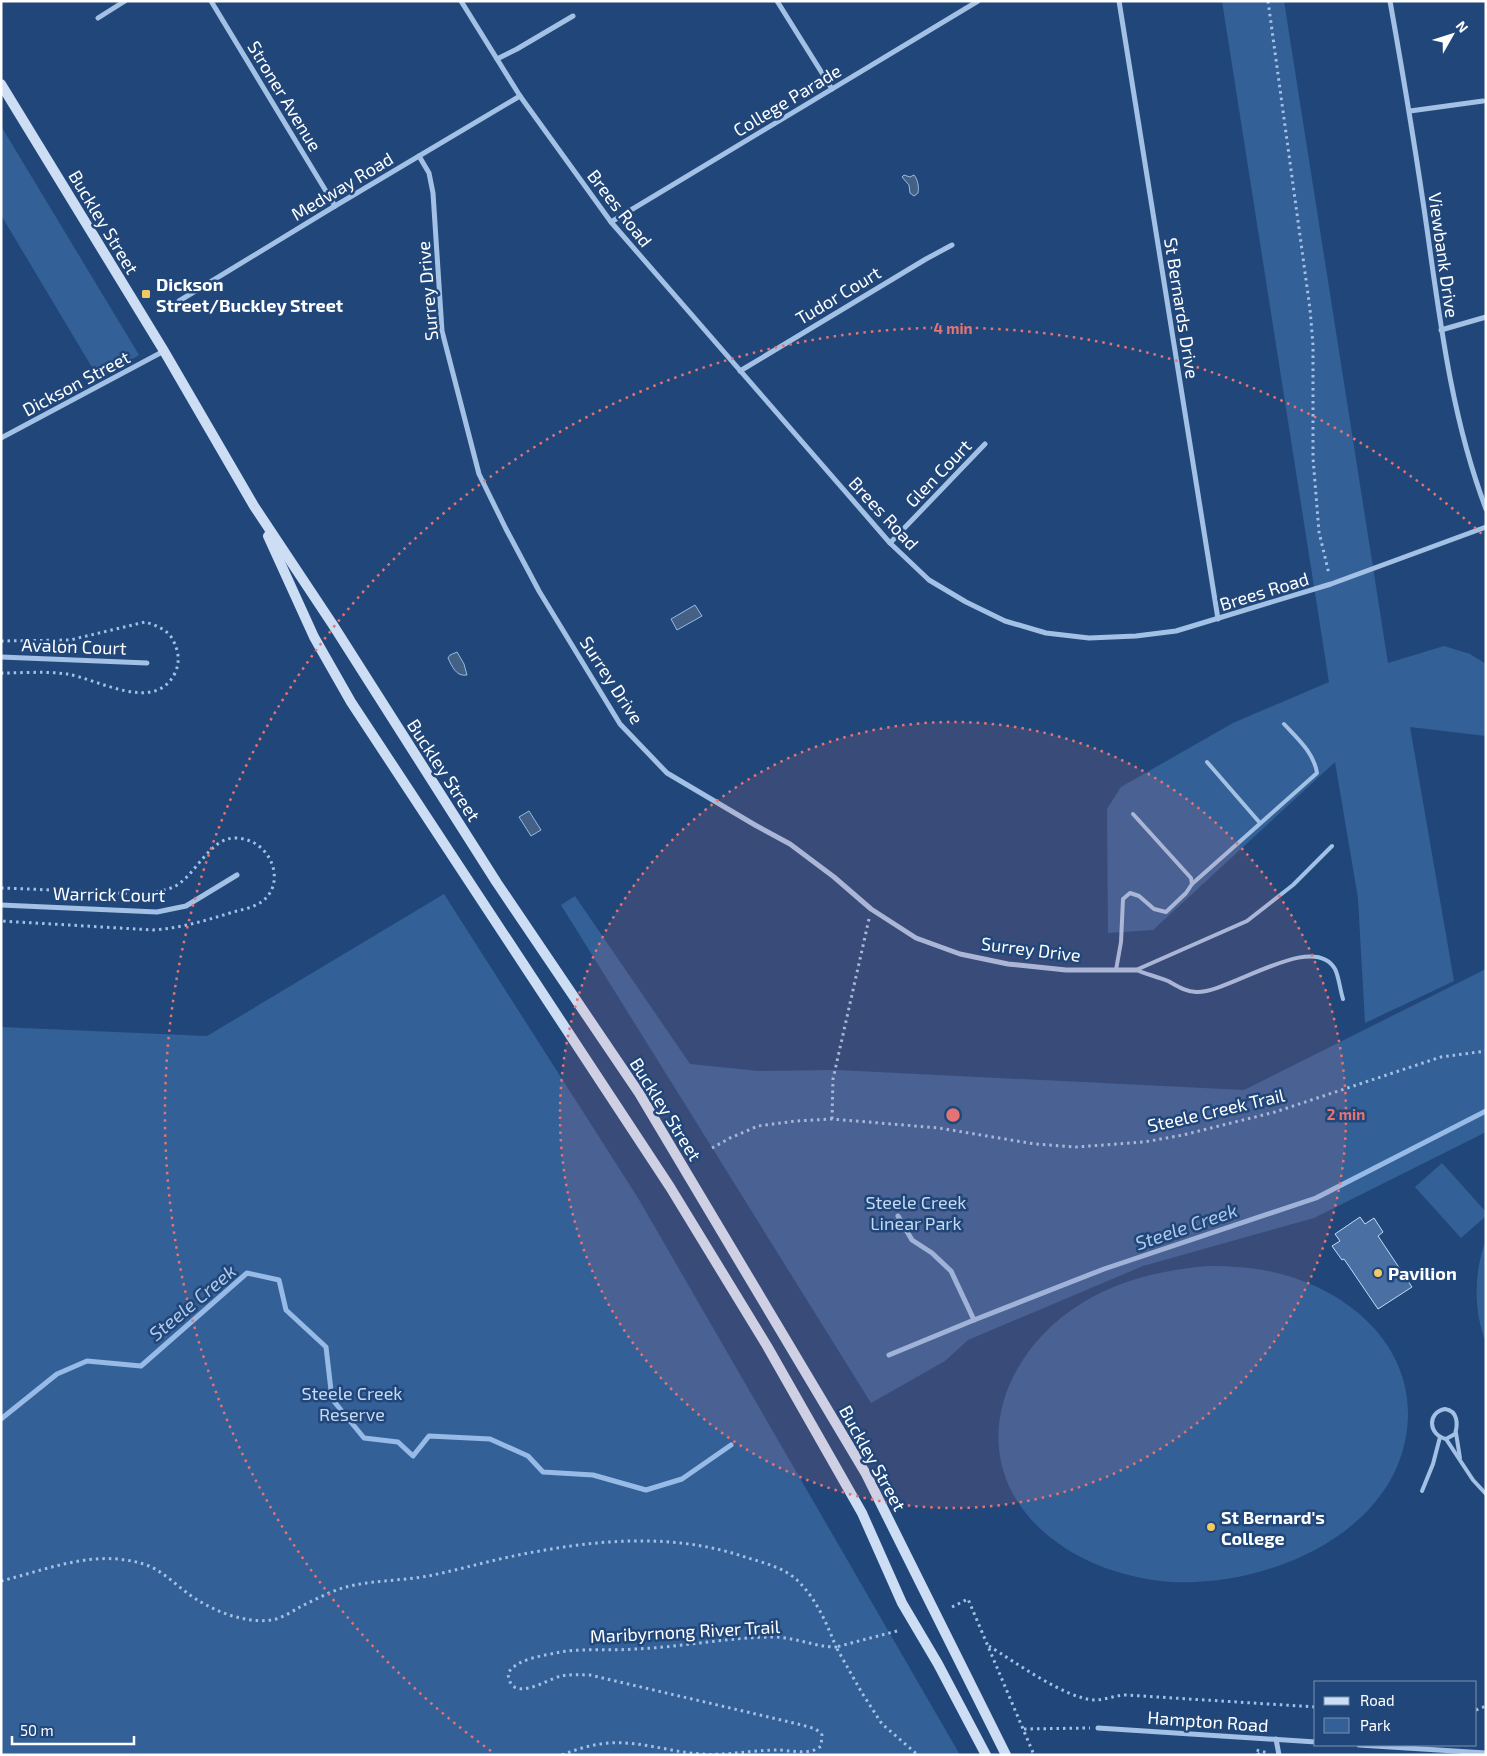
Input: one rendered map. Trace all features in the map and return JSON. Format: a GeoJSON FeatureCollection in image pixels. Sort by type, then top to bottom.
{"type":"FeatureCollection","features":[{"type":"Feature","properties":{"kind":"main road","name":"Buckley Street"},"geometry":{"type":"LineString","coordinates":[[1,84],[164,351],[254,506],[497,883],[644,1102],[866,1474],[1006,1755]]}},
{"type":"Feature","properties":{"kind":"main road","name":"Buckley Street"},"geometry":{"type":"LineString","coordinates":[[254,506],[314,636],[351,702],[670,1187],[767,1346],[862,1513],[902,1603],[938,1664],[986,1755]]}},
{"type":"Feature","properties":{"kind":"street"},"geometry":{"type":"LineString","coordinates":[[98,18],[125,1]]}},
{"type":"Feature","properties":{"kind":"street","name":"Stroner Avenue"},"geometry":{"type":"LineString","coordinates":[[211,1],[335,206]]}},
{"type":"Feature","properties":{"kind":"street","name":"Brees Road"},"geometry":{"type":"LineString","coordinates":[[461,1],[520,96],[610,222],[890,543],[929,580],[966,602],[1005,621],[1046,633],[1089,638],[1136,636],[1176,631],[1331,584],[1486,527]]}},
{"type":"Feature","properties":{"kind":"street"},"geometry":{"type":"LineString","coordinates":[[778,1],[832,89]]}},
{"type":"Feature","properties":{"kind":"street","name":"College Parade"},"geometry":{"type":"LineString","coordinates":[[610,222],[978,1]]}},
{"type":"Feature","properties":{"kind":"street","name":"St Bernards Drive"},"geometry":{"type":"LineString","coordinates":[[1119,1],[1218,619]]}},
{"type":"Feature","properties":{"kind":"street","name":"Viewbank Drive"},"geometry":{"type":"LineString","coordinates":[[1390,1],[1410,111],[1451,388],[1462,436],[1486,510]]}},
{"type":"Feature","properties":{"kind":"street"},"geometry":{"type":"LineString","coordinates":[[497,59],[573,16]]}},
{"type":"Feature","properties":{"kind":"street","name":"Medway Road"},"geometry":{"type":"LineString","coordinates":[[179,301],[520,96]]}},
{"type":"Feature","properties":{"kind":"street"},"geometry":{"type":"LineString","coordinates":[[1410,111],[1483,101]]}},
{"type":"Feature","properties":{"kind":"street","name":"Surrey Drive"},"geometry":{"type":"LineString","coordinates":[[419,156],[429,173],[433,193],[442,331],[479,474],[539,591],[620,724],[667,772],[790,844],[834,877],[871,909],[916,938],[960,954],[1008,964],[1066,970],[1136,970]]}},
{"type":"Feature","properties":{"kind":"street","name":"Tudor Court"},"geometry":{"type":"LineString","coordinates":[[740,371],[926,258],[952,245]]}},
{"type":"Feature","properties":{"kind":"street"},"geometry":{"type":"LineString","coordinates":[[1441,330],[1486,317]]}},
{"type":"Feature","properties":{"kind":"street","name":"Dickson Street"},"geometry":{"type":"LineString","coordinates":[[1,438],[164,351]]}},
{"type":"Feature","properties":{"kind":"street","name":"Glen Court"},"geometry":{"type":"LineString","coordinates":[[890,543],[985,444]]}},
{"type":"Feature","properties":{"kind":"street","name":"Avalon Court"},"geometry":{"type":"LineString","coordinates":[[1,657],[147,662]]}},
{"type":"Feature","properties":{"kind":"street","name":"Warrick Court"},"geometry":{"type":"LineString","coordinates":[[1,905],[157,912],[186,906],[237,875]]}},
{"type":"Feature","properties":{"kind":"street","name":"Hampton Road"},"geometry":{"type":"LineString","coordinates":[[1098,1728],[1314,1742]]}},
{"type":"Feature","properties":{"kind":"street"},"geometry":{"type":"LineString","coordinates":[[1276,1740],[1278,1755]]}},
{"type":"Feature","properties":{"kind":"street"},"geometry":{"type":"LineString","coordinates":[[1375,1746],[1486,1753]]}},
{"type":"Feature","properties":{"kind":"lane"},"geometry":{"type":"LineString","coordinates":[[1116,970],[1121,942],[1123,899],[1130,893],[1139,896],[1154,909],[1166,912],[1192,884],[1317,773],[1316,765],[1306,748],[1284,724]]}},
{"type":"Feature","properties":{"kind":"lane"},"geometry":{"type":"LineString","coordinates":[[1207,762],[1260,824]]}},
{"type":"Feature","properties":{"kind":"lane"},"geometry":{"type":"LineString","coordinates":[[1133,814],[1190,878],[1192,884]]}},
{"type":"Feature","properties":{"kind":"lane"},"geometry":{"type":"LineString","coordinates":[[1136,970],[1247,921],[1293,885],[1332,846]]}},
{"type":"Feature","properties":{"kind":"lane"},"geometry":{"type":"LineString","coordinates":[[1136,970],[1184,989],[1197,992],[1211,990],[1292,959],[1312,956],[1325,959],[1335,969],[1343,999]]}},
{"type":"Feature","properties":{"kind":"lane"},"geometry":{"type":"LineString","coordinates":[[1461,1460],[1455,1414],[1450,1410],[1440,1410],[1432,1420],[1432,1427],[1435,1433],[1446,1439],[1476,1484],[1486,1494]]}},
{"type":"Feature","properties":{"kind":"lane"},"geometry":{"type":"LineString","coordinates":[[1446,1439],[1452,1437],[1456,1431]]}},
{"type":"Feature","properties":{"kind":"lane"},"geometry":{"type":"LineString","coordinates":[[1422,1491],[1433,1464],[1440,1437]]}},
{"type":"Feature","properties":{"kind":"path"},"geometry":{"type":"LineString","coordinates":[[1268,1],[1310,309],[1313,458],[1319,532],[1331,584]]}},
{"type":"Feature","properties":{"kind":"path"},"geometry":{"type":"LineString","coordinates":[[1,888],[142,894],[171,888],[180,883],[222,841],[234,838],[250,840],[262,847],[271,858],[274,870],[273,884],[268,896],[256,905],[177,928],[153,930],[1,921]]}},
{"type":"Feature","properties":{"kind":"path"},"geometry":{"type":"LineString","coordinates":[[832,1119],[833,1079],[871,909]]}},
{"type":"Feature","properties":{"kind":"path","name":"Steele Creek Trail"},"geometry":{"type":"LineString","coordinates":[[712,1148],[758,1126],[832,1119],[939,1128],[1035,1144],[1076,1147],[1144,1142],[1183,1135],[1275,1112],[1442,1058],[1486,1051]]}},
{"type":"Feature","properties":{"kind":"path"},"geometry":{"type":"LineString","coordinates":[[1,1581],[68,1562],[109,1558],[148,1566],[162,1573],[199,1602],[220,1612],[255,1620],[272,1620],[344,1587],[400,1581],[505,1558],[584,1545],[645,1540],[718,1548],[766,1564],[790,1575],[799,1582],[827,1622],[836,1647],[882,1724],[918,1755]]}},
{"type":"Feature","properties":{"kind":"path"},"geometry":{"type":"LineString","coordinates":[[952,1607],[968,1599],[1034,1755]]}},
{"type":"Feature","properties":{"kind":"path"},"geometry":{"type":"LineString","coordinates":[[836,1647],[897,1631]]}},
{"type":"Feature","properties":{"kind":"path","name":"Maribyrnong River Trail"},"geometry":{"type":"LineString","coordinates":[[562,1755],[591,1746],[610,1743],[635,1744],[714,1755],[759,1751],[814,1751],[821,1746],[823,1741],[820,1733],[809,1726],[590,1675],[574,1674],[560,1676],[530,1689],[523,1690],[516,1688],[508,1678],[508,1673],[518,1664],[562,1652],[635,1650],[745,1638],[778,1637],[826,1647],[836,1647]]}},
{"type":"Feature","properties":{"kind":"path"},"geometry":{"type":"LineString","coordinates":[[989,1646],[1066,1692],[1080,1698],[1095,1700],[1126,1695],[1314,1707]]}},
{"type":"Feature","properties":{"kind":"path"},"geometry":{"type":"LineString","coordinates":[[1024,1728],[1098,1728]]}},
{"type":"Feature","properties":{"kind":"path"},"geometry":{"type":"LineString","coordinates":[[1259,1755],[1256,1750],[1278,1755]]}},
{"type":"Feature","properties":{"kind":"green space"},"geometry":{"type":"Polygon","coordinates":[[[1222,1],[1284,1],[1388,663],[1444,646],[1470,654],[1486,664],[1486,736],[1410,727],[1454,981],[1365,1023],[1358,898],[1335,762],[1153,930],[1108,933],[1107,809],[1121,787],[1233,723],[1329,682],[1222,1]]]}},
{"type":"Feature","properties":{"kind":"green space"},"geometry":{"type":"Polygon","coordinates":[[[1,126],[139,355],[99,379],[1,215],[1,126]]]}},
{"type":"Feature","properties":{"kind":"green space","name":"Steele Creek Reserve"},"geometry":{"type":"Polygon","coordinates":[[[444,894],[638,1198],[960,1755],[1,1755],[1,1027],[207,1036],[444,894]]]}},
{"type":"Feature","properties":{"kind":"green space","name":"Steele Creek Linear Park"},"geometry":{"type":"Polygon","coordinates":[[[575,896],[690,1064],[759,1071],[837,1070],[1244,1090],[1486,969],[1486,1132],[1314,1218],[1143,1266],[968,1340],[945,1361],[871,1403],[561,905],[575,896]]]}},
{"type":"Feature","properties":{"kind":"green space"},"geometry":{"type":"Polygon","coordinates":[[[1442,1163],[1486,1212],[1486,1216],[1461,1238],[1415,1187],[1442,1163]]]}},
{"type":"Feature","properties":{"kind":"green space"},"geometry":{"type":"Polygon","coordinates":[[[1486,1239],[1486,1343],[1477,1304],[1477,1278],[1486,1239]]]}},
{"type":"Feature","properties":{"kind":"green space"},"geometry":{"type":"Polygon","coordinates":[[[1208,1266],[1248,1268],[1288,1276],[1314,1286],[1338,1299],[1360,1315],[1379,1334],[1394,1356],[1403,1380],[1408,1407],[1406,1436],[1395,1471],[1375,1502],[1349,1528],[1317,1549],[1282,1565],[1245,1575],[1208,1581],[1172,1582],[1121,1573],[1089,1561],[1059,1544],[1045,1533],[1020,1505],[1004,1474],[999,1442],[1001,1410],[1012,1380],[1029,1351],[1053,1325],[1082,1303],[1112,1288],[1143,1277],[1175,1270],[1208,1266]]]}},
{"type":"Feature","properties":{"kind":"shaded area"},"geometry":{"type":"Polygon","coordinates":[[[904,175],[910,177],[914,175],[916,179],[918,193],[914,196],[910,193],[909,185],[902,177],[904,175]]]}},
{"type":"Feature","properties":{"kind":"shaded area"},"geometry":{"type":"Polygon","coordinates":[[[695,605],[702,616],[677,630],[671,619],[695,605]]]}},
{"type":"Feature","properties":{"kind":"shaded area"},"geometry":{"type":"Polygon","coordinates":[[[457,652],[464,664],[467,675],[457,673],[448,658],[457,652]]]}},
{"type":"Feature","properties":{"kind":"shaded area"},"geometry":{"type":"Polygon","coordinates":[[[529,811],[541,830],[531,836],[519,817],[529,811]]]}},
{"type":"Feature","properties":{"kind":"building","name":"Pavilion"},"geometry":{"type":"Polygon","coordinates":[[[1360,1217],[1365,1224],[1374,1218],[1383,1232],[1378,1236],[1412,1287],[1378,1309],[1344,1259],[1342,1260],[1332,1246],[1340,1241],[1335,1234],[1360,1217]]]}},
{"type":"Feature","properties":{"kind":"waterway","name":"Steele Creek"},"geometry":{"type":"LineString","coordinates":[[889,1355],[1104,1269],[1316,1198],[1486,1111]]}},
{"type":"Feature","properties":{"kind":"waterway"},"geometry":{"type":"LineString","coordinates":[[898,1216],[912,1240],[932,1253],[951,1271],[974,1320]]}},
{"type":"Feature","properties":{"kind":"waterway","name":"Steele Creek"},"geometry":{"type":"LineString","coordinates":[[1,1419],[57,1374],[87,1361],[141,1366],[247,1273],[279,1280],[286,1310],[326,1347],[332,1399],[364,1438],[398,1442],[413,1456],[429,1436],[490,1439],[528,1456],[543,1472],[593,1475],[646,1490],[682,1479],[731,1445]]}},
{"type":"Feature","properties":{"kind":"place","name":"Dickson Street/Buckley Street"},"geometry":{"type":"Point","coordinates":[146,294]}},
{"type":"Feature","properties":{"kind":"place","name":"Pavilion"},"geometry":{"type":"Point","coordinates":[1378,1273]}},
{"type":"Feature","properties":{"kind":"place","name":"St Bernard's College"},"geometry":{"type":"Point","coordinates":[1211,1527]}}]}
